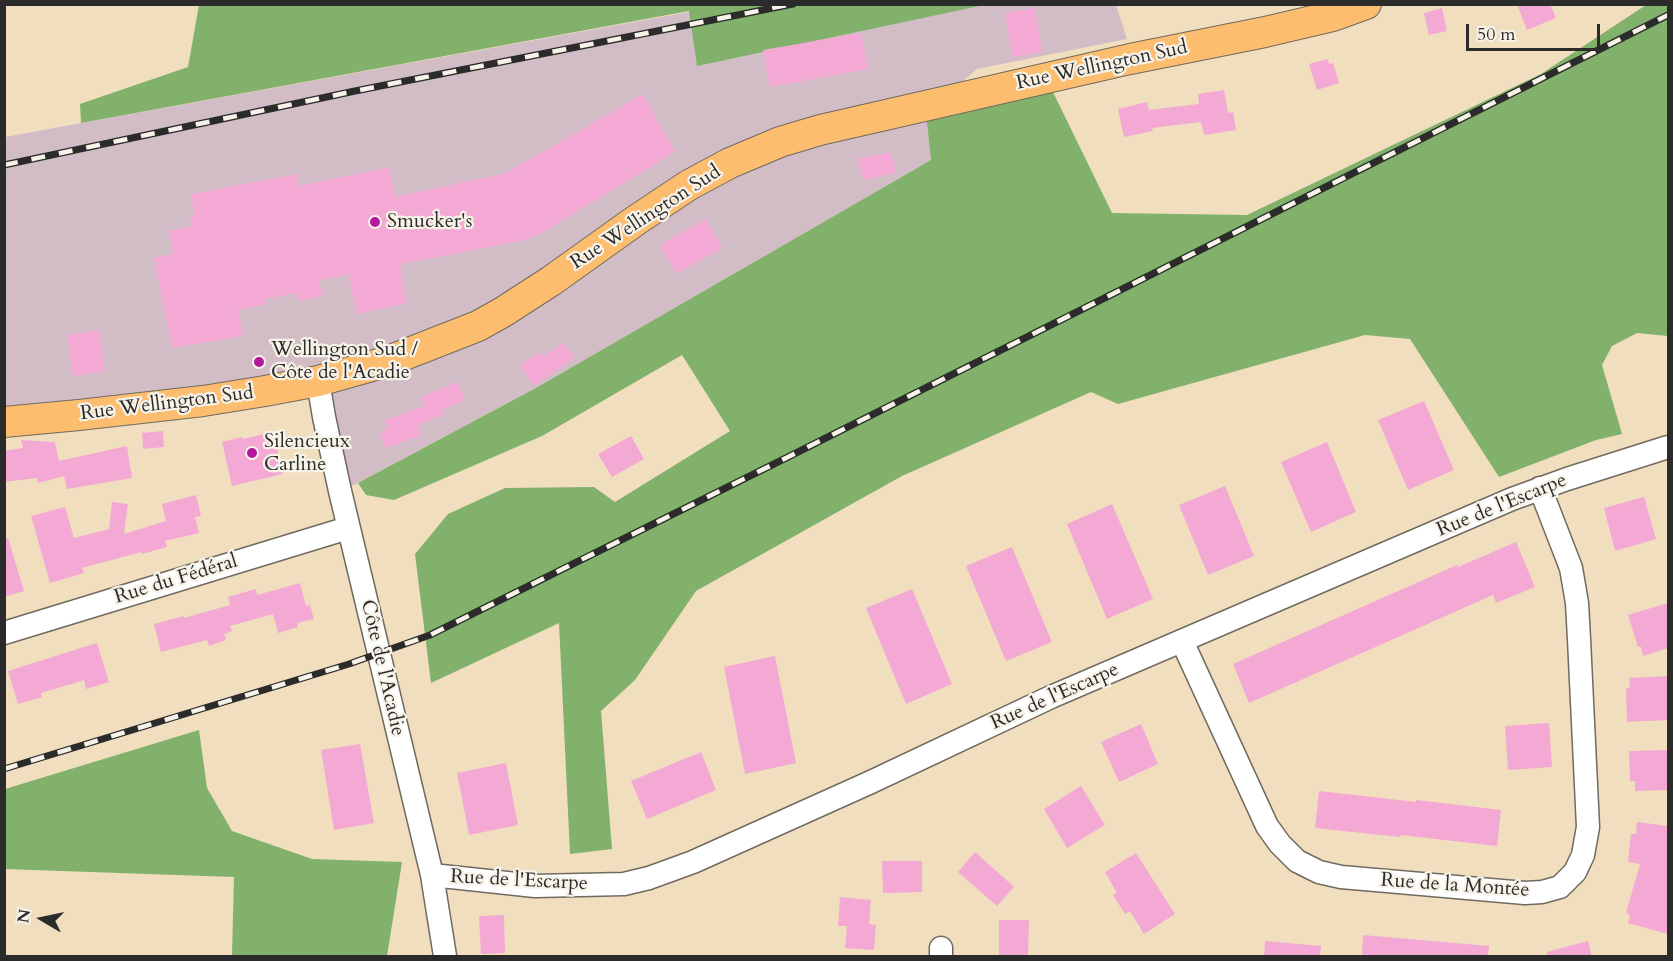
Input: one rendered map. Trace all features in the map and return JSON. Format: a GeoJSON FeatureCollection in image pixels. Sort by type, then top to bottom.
{"type":"FeatureCollection","features":[{"type":"Feature","properties":{"kind":"main road","name":"Rue Wellington Sud"},"geometry":{"type":"LineString","coordinates":[[4,422],[203,401],[318,381],[387,362],[477,326],[503,312],[689,185],[730,163],[780,142],[820,130],[1130,59],[1333,16],[1366,4]]}},
{"type":"Feature","properties":{"kind":"street","name":"Côte de l'Acadie"},"geometry":{"type":"LineString","coordinates":[[318,381],[348,528],[432,875],[445,957]]}},
{"type":"Feature","properties":{"kind":"street","name":"Rue de l'Escarpe"},"geometry":{"type":"LineString","coordinates":[[432,875],[535,886],[624,884],[649,878],[693,862],[871,782],[1051,697],[1540,488],[1668,447]]}},
{"type":"Feature","properties":{"kind":"street","name":"Rue de la Montée"},"geometry":{"type":"LineString","coordinates":[[1182,641],[1267,826],[1280,844],[1297,861],[1319,873],[1341,877],[1525,893],[1542,892],[1560,887],[1575,872],[1583,855],[1588,826],[1580,639],[1571,568],[1540,488]]}},
{"type":"Feature","properties":{"kind":"street","name":"Rue du Fédéral"},"geometry":{"type":"LineString","coordinates":[[4,633],[348,528]]}},
{"type":"Feature","properties":{"kind":"shaded area"},"geometry":{"type":"Polygon","coordinates":[[[727,5],[1116,5],[1127,39],[977,69],[926,114],[931,160],[534,389],[340,491],[317,381],[5,422],[5,137],[727,5]]]}},
{"type":"Feature","properties":{"kind":"green space"},"geometry":{"type":"Polygon","coordinates":[[[199,5],[984,5],[697,66],[689,11],[81,123],[80,104],[188,67],[199,5]]]}},
{"type":"Feature","properties":{"kind":"green space"},"geometry":{"type":"Polygon","coordinates":[[[1646,5],[1668,5],[1668,336],[1637,333],[1612,346],[1602,365],[1622,434],[1596,440],[1499,477],[1410,339],[1365,335],[1118,404],[1091,392],[902,476],[696,591],[635,680],[601,711],[612,849],[570,854],[559,623],[431,683],[415,554],[448,514],[505,488],[594,487],[615,502],[730,431],[682,355],[542,436],[394,500],[366,495],[358,483],[534,389],[931,160],[926,114],[1050,86],[1112,213],[1247,215],[1541,74],[1646,5]]]}},
{"type":"Feature","properties":{"kind":"green space"},"geometry":{"type":"Polygon","coordinates":[[[199,730],[207,788],[232,831],[312,859],[402,862],[387,956],[232,956],[234,877],[5,869],[5,789],[199,730]]]}},
{"type":"Feature","properties":{"kind":"building"},"geometry":{"type":"Polygon","coordinates":[[[1517,4],[1550,4],[1556,18],[1527,30],[1517,4]]]}},
{"type":"Feature","properties":{"kind":"building"},"geometry":{"type":"Polygon","coordinates":[[[1035,8],[1042,52],[1012,57],[1005,13],[1035,8]]]}},
{"type":"Feature","properties":{"kind":"building"},"geometry":{"type":"Polygon","coordinates":[[[1442,8],[1447,31],[1429,35],[1424,13],[1442,8]]]}},
{"type":"Feature","properties":{"kind":"building"},"geometry":{"type":"Polygon","coordinates":[[[861,33],[868,69],[770,87],[763,50],[861,33]]]}},
{"type":"Feature","properties":{"kind":"building"},"geometry":{"type":"Polygon","coordinates":[[[1328,59],[1329,64],[1333,63],[1339,83],[1317,90],[1309,64],[1328,59]]]}},
{"type":"Feature","properties":{"kind":"building"},"geometry":{"type":"Polygon","coordinates":[[[1224,90],[1228,113],[1233,112],[1236,130],[1204,135],[1201,122],[1152,128],[1153,131],[1124,137],[1118,109],[1147,102],[1149,110],[1199,104],[1198,94],[1224,90]]]}},
{"type":"Feature","properties":{"kind":"building","name":"Smucker's"},"geometry":{"type":"Polygon","coordinates":[[[643,94],[675,152],[540,234],[517,242],[400,264],[406,304],[356,314],[349,275],[319,280],[323,296],[298,301],[296,293],[265,299],[267,304],[238,310],[243,336],[172,348],[154,258],[173,254],[169,230],[192,227],[190,217],[194,216],[191,194],[297,174],[299,186],[389,167],[395,197],[506,173],[643,94]]]}},
{"type":"Feature","properties":{"kind":"building"},"geometry":{"type":"Polygon","coordinates":[[[891,152],[896,173],[863,180],[858,159],[891,152]]]}},
{"type":"Feature","properties":{"kind":"building"},"geometry":{"type":"Polygon","coordinates":[[[706,219],[722,248],[676,274],[660,245],[706,219]]]}},
{"type":"Feature","properties":{"kind":"building"},"geometry":{"type":"Polygon","coordinates":[[[99,330],[105,371],[73,376],[67,335],[99,330]]]}},
{"type":"Feature","properties":{"kind":"building"},"geometry":{"type":"Polygon","coordinates":[[[564,343],[574,358],[534,386],[520,365],[539,352],[543,357],[564,343]]]}},
{"type":"Feature","properties":{"kind":"building"},"geometry":{"type":"Polygon","coordinates":[[[457,382],[465,400],[443,409],[445,414],[418,425],[422,435],[385,448],[380,432],[388,429],[385,420],[424,406],[421,397],[457,382]]]}},
{"type":"Feature","properties":{"kind":"building"},"geometry":{"type":"Polygon","coordinates":[[[1424,401],[1454,470],[1408,490],[1378,420],[1424,401]]]}},
{"type":"Feature","properties":{"kind":"building"},"geometry":{"type":"Polygon","coordinates":[[[163,431],[164,447],[143,449],[142,433],[163,431]]]}},
{"type":"Feature","properties":{"kind":"building"},"geometry":{"type":"Polygon","coordinates":[[[273,432],[283,474],[232,486],[222,442],[273,432]]]}},
{"type":"Feature","properties":{"kind":"building"},"geometry":{"type":"Polygon","coordinates":[[[631,436],[644,459],[612,477],[598,454],[631,436]]]}},
{"type":"Feature","properties":{"kind":"building"},"geometry":{"type":"Polygon","coordinates":[[[21,440],[55,442],[59,461],[127,446],[132,478],[67,489],[64,476],[38,483],[37,478],[4,482],[4,451],[23,448],[21,440]]]}},
{"type":"Feature","properties":{"kind":"building"},"geometry":{"type":"Polygon","coordinates":[[[1327,442],[1356,512],[1311,532],[1281,462],[1327,442]]]}},
{"type":"Feature","properties":{"kind":"building"},"geometry":{"type":"Polygon","coordinates":[[[1225,486],[1254,556],[1208,575],[1179,505],[1225,486]]]}},
{"type":"Feature","properties":{"kind":"building"},"geometry":{"type":"Polygon","coordinates":[[[196,495],[201,516],[195,517],[199,533],[165,541],[167,547],[82,568],[84,573],[50,583],[31,516],[65,507],[74,538],[109,529],[112,502],[128,504],[124,534],[166,521],[162,504],[196,495]]]}},
{"type":"Feature","properties":{"kind":"building"},"geometry":{"type":"Polygon","coordinates":[[[1644,497],[1656,539],[1615,551],[1604,508],[1644,497]]]}},
{"type":"Feature","properties":{"kind":"building"},"geometry":{"type":"Polygon","coordinates":[[[1112,504],[1153,599],[1107,619],[1067,524],[1112,504]]]}},
{"type":"Feature","properties":{"kind":"building"},"geometry":{"type":"Polygon","coordinates":[[[4,538],[8,538],[24,591],[4,597],[4,538]]]}},
{"type":"Feature","properties":{"kind":"building"},"geometry":{"type":"Polygon","coordinates":[[[1516,542],[1535,587],[1496,603],[1493,595],[1249,703],[1233,664],[1457,565],[1458,567],[1516,542]]]}},
{"type":"Feature","properties":{"kind":"building"},"geometry":{"type":"Polygon","coordinates":[[[1012,547],[1052,642],[1006,661],[966,566],[1012,547]]]}},
{"type":"Feature","properties":{"kind":"building"},"geometry":{"type":"Polygon","coordinates":[[[300,583],[306,606],[310,605],[314,619],[297,623],[298,627],[278,633],[273,614],[230,626],[232,631],[224,634],[226,640],[209,646],[207,640],[161,652],[154,624],[230,605],[228,597],[256,589],[257,595],[300,583]]]}},
{"type":"Feature","properties":{"kind":"building"},"geometry":{"type":"Polygon","coordinates":[[[912,589],[952,684],[906,704],[866,608],[912,589]]]}},
{"type":"Feature","properties":{"kind":"building"},"geometry":{"type":"Polygon","coordinates":[[[1668,603],[1668,648],[1643,656],[1628,615],[1668,603]]]}},
{"type":"Feature","properties":{"kind":"building"},"geometry":{"type":"Polygon","coordinates":[[[97,643],[109,682],[86,689],[84,680],[41,693],[42,697],[18,704],[8,671],[97,643]]]}},
{"type":"Feature","properties":{"kind":"building"},"geometry":{"type":"Polygon","coordinates":[[[775,656],[796,763],[745,774],[724,667],[775,656]]]}},
{"type":"Feature","properties":{"kind":"building"},"geometry":{"type":"Polygon","coordinates":[[[1668,676],[1668,720],[1627,722],[1626,688],[1630,688],[1629,678],[1668,676]]]}},
{"type":"Feature","properties":{"kind":"building"},"geometry":{"type":"Polygon","coordinates":[[[1549,723],[1552,767],[1508,770],[1505,726],[1549,723]]]}},
{"type":"Feature","properties":{"kind":"building"},"geometry":{"type":"Polygon","coordinates":[[[1141,724],[1158,764],[1119,782],[1101,742],[1141,724]]]}},
{"type":"Feature","properties":{"kind":"building"},"geometry":{"type":"Polygon","coordinates":[[[360,744],[374,823],[334,830],[321,750],[360,744]]]}},
{"type":"Feature","properties":{"kind":"building"},"geometry":{"type":"Polygon","coordinates":[[[1668,750],[1668,790],[1635,791],[1635,781],[1630,781],[1629,751],[1668,750]]]}},
{"type":"Feature","properties":{"kind":"building"},"geometry":{"type":"Polygon","coordinates":[[[701,752],[716,790],[647,819],[631,781],[701,752]]]}},
{"type":"Feature","properties":{"kind":"building"},"geometry":{"type":"Polygon","coordinates":[[[506,763],[518,825],[469,835],[457,773],[506,763]]]}},
{"type":"Feature","properties":{"kind":"building"},"geometry":{"type":"Polygon","coordinates":[[[1081,786],[1105,825],[1067,848],[1044,809],[1081,786]]]}},
{"type":"Feature","properties":{"kind":"building"},"geometry":{"type":"Polygon","coordinates":[[[1319,791],[1501,810],[1497,846],[1315,828],[1319,791]]]}},
{"type":"Feature","properties":{"kind":"building"},"geometry":{"type":"Polygon","coordinates":[[[1637,822],[1668,826],[1668,934],[1628,923],[1630,915],[1626,913],[1640,864],[1628,862],[1631,834],[1636,834],[1637,822]]]}},
{"type":"Feature","properties":{"kind":"building"},"geometry":{"type":"Polygon","coordinates":[[[975,852],[1014,887],[997,906],[958,872],[975,852]]]}},
{"type":"Feature","properties":{"kind":"building"},"geometry":{"type":"Polygon","coordinates":[[[1136,853],[1175,914],[1144,934],[1130,911],[1125,914],[1113,895],[1117,893],[1105,872],[1136,853]]]}},
{"type":"Feature","properties":{"kind":"building"},"geometry":{"type":"Polygon","coordinates":[[[882,861],[922,861],[922,892],[883,893],[882,861]]]}},
{"type":"Feature","properties":{"kind":"building"},"geometry":{"type":"Polygon","coordinates":[[[840,897],[871,900],[869,924],[876,925],[874,950],[845,948],[847,926],[838,926],[840,897]]]}},
{"type":"Feature","properties":{"kind":"building"},"geometry":{"type":"Polygon","coordinates":[[[504,915],[505,953],[481,954],[479,916],[504,915]]]}},
{"type":"Feature","properties":{"kind":"building"},"geometry":{"type":"Polygon","coordinates":[[[999,920],[1029,920],[1028,957],[999,957],[999,920]]]}},
{"type":"Feature","properties":{"kind":"building"},"geometry":{"type":"Polygon","coordinates":[[[1363,935],[1489,946],[1488,957],[1362,957],[1363,935]]]}},
{"type":"Feature","properties":{"kind":"building"},"geometry":{"type":"Polygon","coordinates":[[[1265,941],[1321,946],[1320,957],[1264,957],[1265,941]]]}},
{"type":"Feature","properties":{"kind":"building"},"geometry":{"type":"Polygon","coordinates":[[[1588,941],[1592,957],[1547,957],[1547,952],[1588,941]]]}},
{"type":"Feature","properties":{"kind":"railway"},"geometry":{"type":"LineString","coordinates":[[4,165],[355,91],[793,4]]}},
{"type":"Feature","properties":{"kind":"railway"},"geometry":{"type":"LineString","coordinates":[[4,769],[349,664],[430,635],[1668,15]]}},
{"type":"Feature","properties":{"kind":"place","name":"Smucker's"},"geometry":{"type":"Point","coordinates":[375,222]}},
{"type":"Feature","properties":{"kind":"place","name":"Wellington Sud / Côte de l'Acadie"},"geometry":{"type":"Point","coordinates":[259,362]}},
{"type":"Feature","properties":{"kind":"place","name":"Silencieux Carline"},"geometry":{"type":"Point","coordinates":[252,453]}}]}
